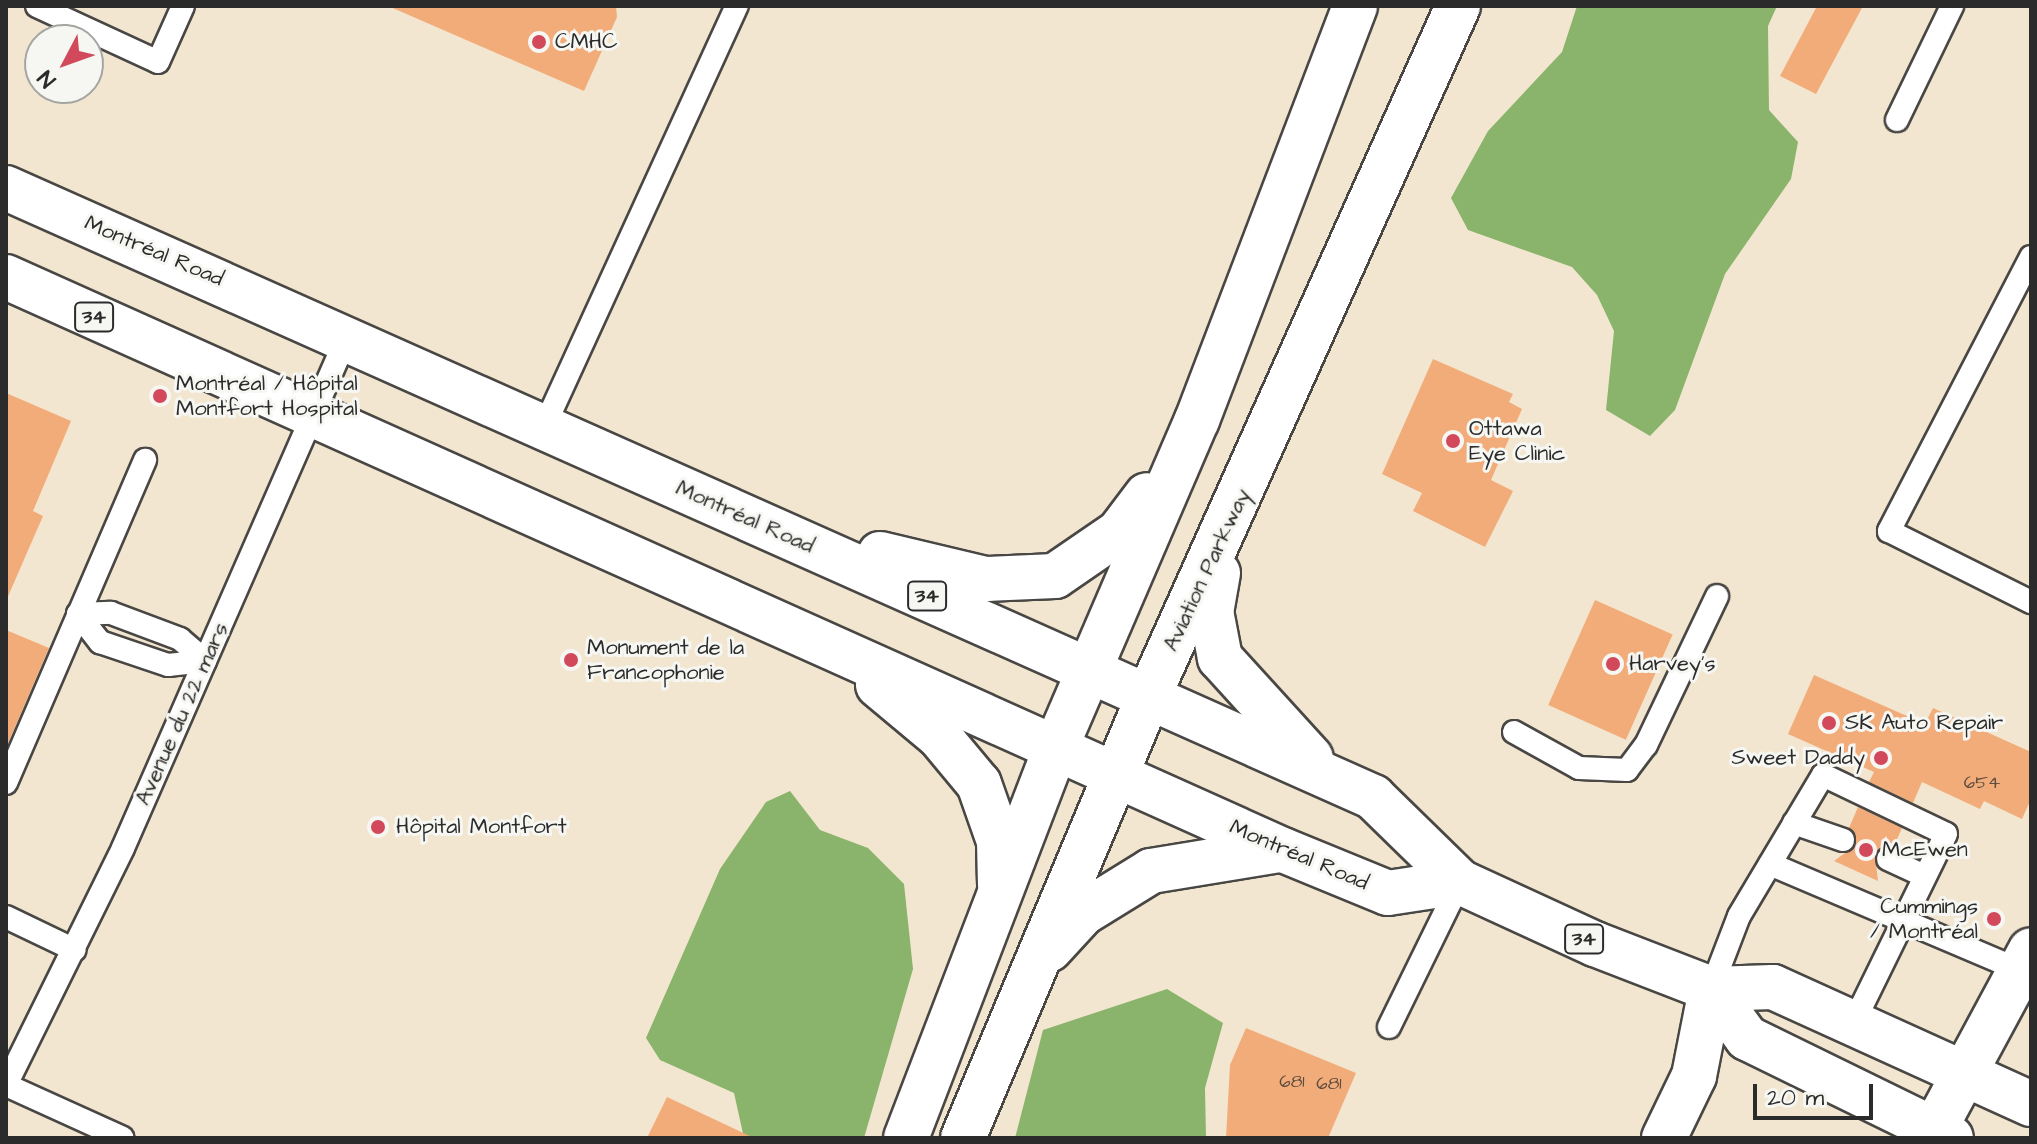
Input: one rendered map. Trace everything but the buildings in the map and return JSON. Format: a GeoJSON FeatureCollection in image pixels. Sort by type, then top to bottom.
{"type":"FeatureCollection","features":[{"type":"Feature","properties":{"kind":"main road"},"geometry":{"type":"LineString","coordinates":[[906,1138],[1000,902],[1088,668],[1197,420],[1355,6]]}},
{"type":"Feature","properties":{"kind":"main road","name":"Aviation Parkway"},"geometry":{"type":"LineString","coordinates":[[963,1138],[1149,695],[1458,6]]}},
{"type":"Feature","properties":{"kind":"main road","name":"Montréal Road"},"geometry":{"type":"LineString","coordinates":[[6,188],[347,337],[1373,797],[1460,882],[1711,989],[1773,987],[2031,1104]]}},
{"type":"Feature","properties":{"kind":"main road","name":"Montréal Road"},"geometry":{"type":"LineString","coordinates":[[6,277],[1283,850],[1388,893],[1460,882]]}},
{"type":"Feature","properties":{"kind":"main road"},"geometry":{"type":"LineString","coordinates":[[766,526],[986,579],[1055,576],[1119,532],[1197,420]]}},
{"type":"Feature","properties":{"kind":"main road"},"geometry":{"type":"LineString","coordinates":[[1231,518],[1211,611],[1220,658],[1330,777]]}},
{"type":"Feature","properties":{"kind":"main road"},"geometry":{"type":"LineString","coordinates":[[843,654],[939,736],[979,784],[999,841],[1000,902]]}},
{"type":"Feature","properties":{"kind":"main road"},"geometry":{"type":"LineString","coordinates":[[1033,969],[1083,913],[1151,871],[1283,850]]}},
{"type":"Feature","properties":{"kind":"main road"},"geometry":{"type":"LineString","coordinates":[[1711,989],[1747,1038],[1942,1134],[1965,1073],[2026,960]]}},
{"type":"Feature","properties":{"kind":"main road"},"geometry":{"type":"LineString","coordinates":[[1664,1138],[1694,1076],[1711,989]]}},
{"type":"Feature","properties":{"kind":"lane"},"geometry":{"type":"LineString","coordinates":[[37,6],[158,62],[183,6]]}},
{"type":"Feature","properties":{"kind":"lane"},"geometry":{"type":"LineString","coordinates":[[544,427],[737,6]]}},
{"type":"Feature","properties":{"kind":"lane"},"geometry":{"type":"LineString","coordinates":[[1897,120],[1952,6]]}},
{"type":"Feature","properties":{"kind":"lane"},"geometry":{"type":"LineString","coordinates":[[2031,257],[1889,531],[2031,602]]}},
{"type":"Feature","properties":{"kind":"lane","name":"Avenue du 22 mars"},"geometry":{"type":"LineString","coordinates":[[6,1085],[75,950],[316,417],[347,337]]}},
{"type":"Feature","properties":{"kind":"lane"},"geometry":{"type":"LineString","coordinates":[[6,783],[145,460]]}},
{"type":"Feature","properties":{"kind":"lane"},"geometry":{"type":"LineString","coordinates":[[1514,732],[1579,768],[1627,770],[1717,596]]}},
{"type":"Feature","properties":{"kind":"lane"},"geometry":{"type":"LineString","coordinates":[[78,614],[111,613],[180,639],[205,661]]}},
{"type":"Feature","properties":{"kind":"lane"},"geometry":{"type":"LineString","coordinates":[[1711,989],[1770,864],[1823,775],[1946,834],[1901,919],[1853,1024]]}},
{"type":"Feature","properties":{"kind":"lane"},"geometry":{"type":"LineString","coordinates":[[1794,823],[1843,840]]}},
{"type":"Feature","properties":{"kind":"lane"},"geometry":{"type":"LineString","coordinates":[[1888,859],[1924,876]]}},
{"type":"Feature","properties":{"kind":"lane"},"geometry":{"type":"LineString","coordinates":[[1770,864],[1901,919],[2026,960]]}},
{"type":"Feature","properties":{"kind":"lane"},"geometry":{"type":"LineString","coordinates":[[1389,1027],[1460,882]]}},
{"type":"Feature","properties":{"kind":"lane"},"geometry":{"type":"LineString","coordinates":[[6,917],[75,950]]}},
{"type":"Feature","properties":{"kind":"lane"},"geometry":{"type":"LineString","coordinates":[[6,1085],[123,1138]]}},
{"type":"Feature","properties":{"kind":"green space"},"geometry":{"type":"Polygon","coordinates":[[[1577,6],[1777,6],[1768,26],[1769,110],[1798,142],[1791,179],[1725,274],[1675,410],[1650,436],[1606,410],[1614,331],[1597,295],[1572,267],[1468,230],[1451,198],[1488,131],[1562,52],[1577,6]]]}},
{"type":"Feature","properties":{"kind":"green space"},"geometry":{"type":"Polygon","coordinates":[[[790,791],[820,830],[868,848],[904,884],[913,969],[864,1138],[744,1138],[734,1093],[660,1060],[646,1038],[720,869],[766,802],[790,791]]]}},
{"type":"Feature","properties":{"kind":"green space"},"geometry":{"type":"Polygon","coordinates":[[[1167,989],[1223,1023],[1205,1088],[1206,1138],[1015,1138],[1043,1030],[1167,989]]]}},
{"type":"Feature","properties":{"kind":"place","name":"CMHC"},"geometry":{"type":"Point","coordinates":[539,42]}},
{"type":"Feature","properties":{"kind":"place","name":"Montréal / Hôpital Montfort Hospital"},"geometry":{"type":"Point","coordinates":[160,396]}},
{"type":"Feature","properties":{"kind":"place","name":"Ottawa Eye Clinic"},"geometry":{"type":"Point","coordinates":[1453,441]}},
{"type":"Feature","properties":{"kind":"place","name":"Monument de la Francophonie"},"geometry":{"type":"Point","coordinates":[571,660]}},
{"type":"Feature","properties":{"kind":"place","name":"Harvey's"},"geometry":{"type":"Point","coordinates":[1613,664]}},
{"type":"Feature","properties":{"kind":"place","name":"SK Auto Repair"},"geometry":{"type":"Point","coordinates":[1829,723]}},
{"type":"Feature","properties":{"kind":"place","name":"Sweet Daddy"},"geometry":{"type":"Point","coordinates":[1881,758]}},
{"type":"Feature","properties":{"kind":"place","name":"Hôpital Montfort"},"geometry":{"type":"Point","coordinates":[378,827]}},
{"type":"Feature","properties":{"kind":"place","name":"McEwen"},"geometry":{"type":"Point","coordinates":[1866,850]}},
{"type":"Feature","properties":{"kind":"place","name":"Cummings / Montréal"},"geometry":{"type":"Point","coordinates":[1994,919]}}]}
